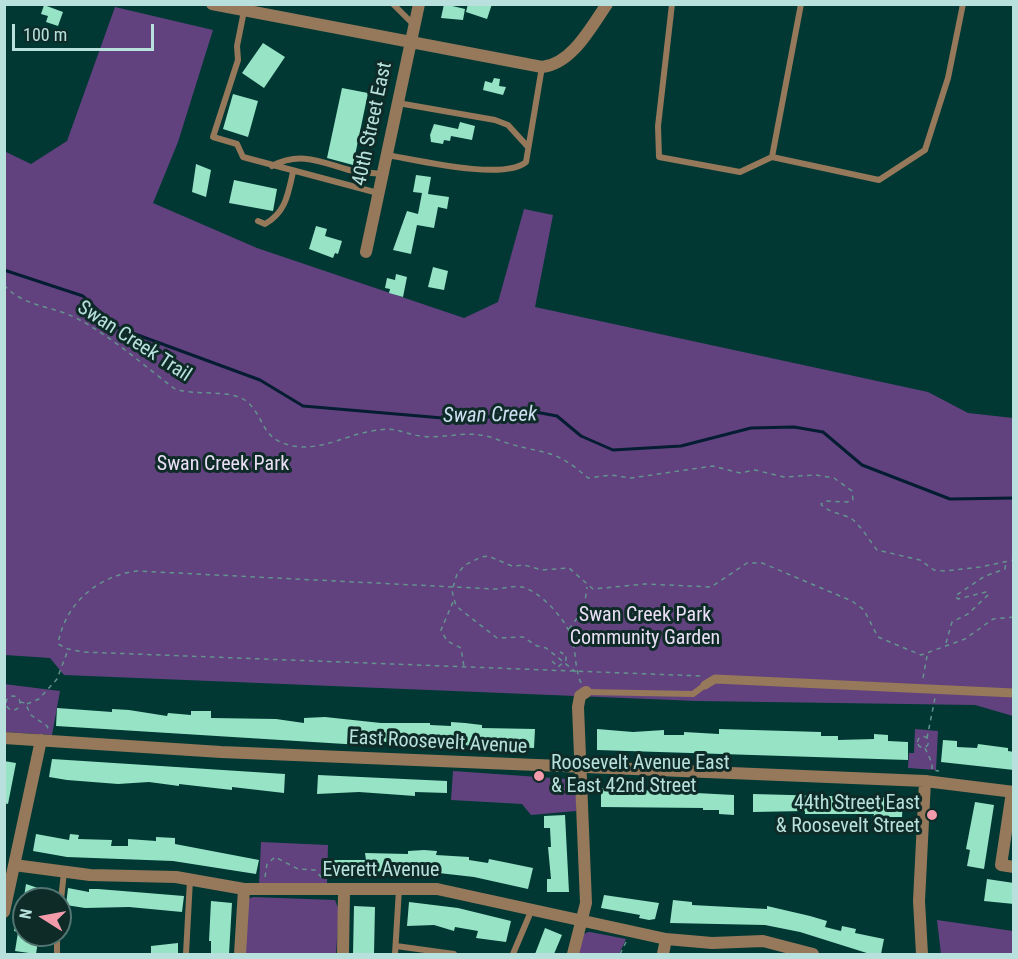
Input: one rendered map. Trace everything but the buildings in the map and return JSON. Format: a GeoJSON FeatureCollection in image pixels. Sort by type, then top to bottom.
{"type":"FeatureCollection","features":[{"type":"Feature","properties":{"kind":"street"},"geometry":{"type":"LineString","coordinates":[[212,4],[542,67],[558,63],[579,43],[607,4]]}},
{"type":"Feature","properties":{"kind":"street","name":"40th Street East"},"geometry":{"type":"LineString","coordinates":[[366,252],[419,4]]}},
{"type":"Feature","properties":{"kind":"street"},"geometry":{"type":"LineString","coordinates":[[705,685],[715,679],[1014,693]]}},
{"type":"Feature","properties":{"kind":"street"},"geometry":{"type":"LineString","coordinates":[[573,954],[584,921],[586,903],[578,706],[580,696],[586,692]]}},
{"type":"Feature","properties":{"kind":"street","name":"East Roosevelt Avenue"},"geometry":{"type":"LineString","coordinates":[[4,738],[221,752],[581,769],[925,781],[1013,792]]}},
{"type":"Feature","properties":{"kind":"street"},"geometry":{"type":"LineString","coordinates":[[4,912],[45,740]]}},
{"type":"Feature","properties":{"kind":"street"},"geometry":{"type":"LineString","coordinates":[[922,954],[919,901],[925,781]]}},
{"type":"Feature","properties":{"kind":"street"},"geometry":{"type":"LineString","coordinates":[[1013,792],[1000,865],[1014,867]]}},
{"type":"Feature","properties":{"kind":"street","name":"Everett Avenue"},"geometry":{"type":"LineString","coordinates":[[14,865],[64,872],[190,880],[244,889],[437,890],[712,949],[763,941],[813,954]]}},
{"type":"Feature","properties":{"kind":"street"},"geometry":{"type":"LineString","coordinates":[[240,954],[244,889]]}},
{"type":"Feature","properties":{"kind":"street"},"geometry":{"type":"LineString","coordinates":[[343,954],[344,891]]}},
{"type":"Feature","properties":{"kind":"street"},"geometry":{"type":"LineString","coordinates":[[663,954],[666,939]]}},
{"type":"Feature","properties":{"kind":"lane"},"geometry":{"type":"LineString","coordinates":[[393,4],[415,26]]}},
{"type":"Feature","properties":{"kind":"lane"},"geometry":{"type":"LineString","coordinates":[[672,4],[658,126],[659,157],[740,172],[772,157],[879,180],[925,150],[948,78],[963,4]]}},
{"type":"Feature","properties":{"kind":"lane"},"geometry":{"type":"LineString","coordinates":[[772,157],[801,4]]}},
{"type":"Feature","properties":{"kind":"lane"},"geometry":{"type":"LineString","coordinates":[[244,11],[237,46],[238,60],[213,136],[237,144],[243,157],[378,193]]}},
{"type":"Feature","properties":{"kind":"lane"},"geometry":{"type":"LineString","coordinates":[[387,154],[491,171],[521,166],[526,162],[542,67]]}},
{"type":"Feature","properties":{"kind":"lane"},"geometry":{"type":"LineString","coordinates":[[398,104],[495,120],[508,125],[528,147]]}},
{"type":"Feature","properties":{"kind":"lane"},"geometry":{"type":"LineString","coordinates":[[272,166],[286,159],[312,158],[352,171],[383,174]]}},
{"type":"Feature","properties":{"kind":"lane"},"geometry":{"type":"LineString","coordinates":[[258,221],[265,224],[276,218],[284,208],[293,172]]}},
{"type":"Feature","properties":{"kind":"lane"},"geometry":{"type":"LineString","coordinates":[[586,692],[693,694],[705,685]]}},
{"type":"Feature","properties":{"kind":"lane"},"geometry":{"type":"LineString","coordinates":[[62,887],[64,872]]}},
{"type":"Feature","properties":{"kind":"lane"},"geometry":{"type":"LineString","coordinates":[[186,954],[190,880]]}},
{"type":"Feature","properties":{"kind":"lane"},"geometry":{"type":"LineString","coordinates":[[395,954],[399,889]]}},
{"type":"Feature","properties":{"kind":"lane"},"geometry":{"type":"LineString","coordinates":[[513,954],[532,909]]}},
{"type":"Feature","properties":{"kind":"lane"},"geometry":{"type":"LineString","coordinates":[[396,946],[454,954]]}},
{"type":"Feature","properties":{"kind":"path","name":"Swan Creek Trail"},"geometry":{"type":"LineString","coordinates":[[4,285],[15,296],[28,303],[74,317],[175,389],[191,394],[232,394],[246,401],[268,435],[292,446],[313,447],[343,441],[370,431],[397,428],[420,436],[479,435],[550,452],[567,460],[588,478],[611,475],[631,478],[713,466],[740,472],[755,470],[784,477],[816,475],[834,478],[852,491],[853,500],[826,501],[821,504],[825,509],[839,513],[858,524],[877,550],[920,560],[933,570],[944,571],[1014,560]]}},
{"type":"Feature","properties":{"kind":"path"},"geometry":{"type":"LineString","coordinates":[[577,673],[546,648],[537,646],[524,637],[497,638],[493,636],[456,606],[453,586],[465,565],[481,556],[488,556],[512,566],[524,565],[542,570],[569,568],[593,589],[645,584],[711,587],[747,562],[762,563],[852,601],[864,610],[878,637],[921,655],[965,639],[993,619],[1014,617]]}},
{"type":"Feature","properties":{"kind":"path"},"geometry":{"type":"LineString","coordinates":[[946,644],[952,622],[968,614],[989,594],[986,592],[958,599],[955,596],[985,576],[1005,569],[1006,560]]}},
{"type":"Feature","properties":{"kind":"path"},"geometry":{"type":"LineString","coordinates":[[577,673],[569,629],[556,610],[527,589],[163,571],[116,574],[97,584],[68,613],[58,644],[69,649],[577,673],[702,676],[715,679]]}},
{"type":"Feature","properties":{"kind":"path"},"geometry":{"type":"LineString","coordinates":[[569,629],[584,609],[587,585]]}},
{"type":"Feature","properties":{"kind":"path"},"geometry":{"type":"LineString","coordinates":[[454,600],[446,613],[441,630],[447,640],[461,648],[464,668]]}},
{"type":"Feature","properties":{"kind":"path"},"geometry":{"type":"LineString","coordinates":[[20,702],[19,708],[15,711],[8,709],[5,705],[8,698],[12,696],[27,704],[39,699],[57,679],[69,649]]}},
{"type":"Feature","properties":{"kind":"path"},"geometry":{"type":"LineString","coordinates":[[552,661],[556,666],[564,662],[567,656],[560,652]]}},
{"type":"Feature","properties":{"kind":"path"},"geometry":{"type":"LineString","coordinates":[[922,687],[927,654]]}},
{"type":"Feature","properties":{"kind":"path"},"geometry":{"type":"LineString","coordinates":[[925,748],[929,743],[927,738],[939,688]]}},
{"type":"Feature","properties":{"kind":"path"},"geometry":{"type":"LineString","coordinates":[[27,704],[32,717],[47,726],[45,740]]}},
{"type":"Feature","properties":{"kind":"path"},"geometry":{"type":"LineString","coordinates":[[927,738],[921,737],[918,741],[919,746],[925,748],[932,763],[932,770],[939,770],[938,783]]}},
{"type":"Feature","properties":{"kind":"path"},"geometry":{"type":"LineString","coordinates":[[265,890],[267,864],[275,857],[298,869],[319,872],[322,877],[323,891]]}},
{"type":"Feature","properties":{"kind":"path"},"geometry":{"type":"LineString","coordinates":[[620,954],[631,931]]}},
{"type":"Feature","properties":{"kind":"green space","name":"Swan Creek Park"},"geometry":{"type":"Polygon","coordinates":[[[115,7],[213,30],[178,142],[153,203],[257,248],[464,318],[498,302],[524,209],[553,215],[535,307],[928,392],[968,413],[1013,418],[1013,716],[975,705],[697,701],[64,675],[50,658],[5,655],[4,151],[31,164],[67,141],[115,7]]]}},
{"type":"Feature","properties":{"kind":"green space"},"geometry":{"type":"Polygon","coordinates":[[[4,684],[60,691],[52,735],[5,732],[4,684]]]}},
{"type":"Feature","properties":{"kind":"green space"},"geometry":{"type":"Polygon","coordinates":[[[915,729],[938,731],[936,770],[908,768],[909,753],[914,753],[915,729]]]}},
{"type":"Feature","properties":{"kind":"green space"},"geometry":{"type":"Polygon","coordinates":[[[453,771],[567,779],[574,785],[577,797],[576,811],[531,815],[522,804],[451,800],[453,771]]]}},
{"type":"Feature","properties":{"kind":"green space"},"geometry":{"type":"Polygon","coordinates":[[[261,842],[328,845],[327,885],[259,884],[261,842]]]}},
{"type":"Feature","properties":{"kind":"green space"},"geometry":{"type":"Polygon","coordinates":[[[253,897],[335,900],[339,910],[336,954],[243,954],[248,899],[253,897]]]}},
{"type":"Feature","properties":{"kind":"green space"},"geometry":{"type":"Polygon","coordinates":[[[937,920],[1013,931],[1013,954],[941,954],[937,920]]]}},
{"type":"Feature","properties":{"kind":"green space"},"geometry":{"type":"Polygon","coordinates":[[[588,932],[626,939],[619,954],[576,954],[584,934],[588,932]]]}},
{"type":"Feature","properties":{"kind":"waterway","name":"Swan Creek"},"geometry":{"type":"LineString","coordinates":[[4,270],[83,296],[116,327],[260,380],[303,406],[466,420],[530,411],[557,416],[581,436],[613,450],[681,446],[751,428],[794,427],[823,432],[862,465],[950,499],[1014,498]]}},
{"type":"Feature","properties":{"kind":"place","name":"Roosevelt Avenue East & East 42nd Street"},"geometry":{"type":"Point","coordinates":[539,776]}},
{"type":"Feature","properties":{"kind":"place","name":"44th Street East & Roosevelt Street"},"geometry":{"type":"Point","coordinates":[932,815]}},
{"type":"Feature","properties":{"kind":"park label","name":"Swan Creek Park Community Garden"},"geometry":{"type":"Point","coordinates":[645,628]}}]}
